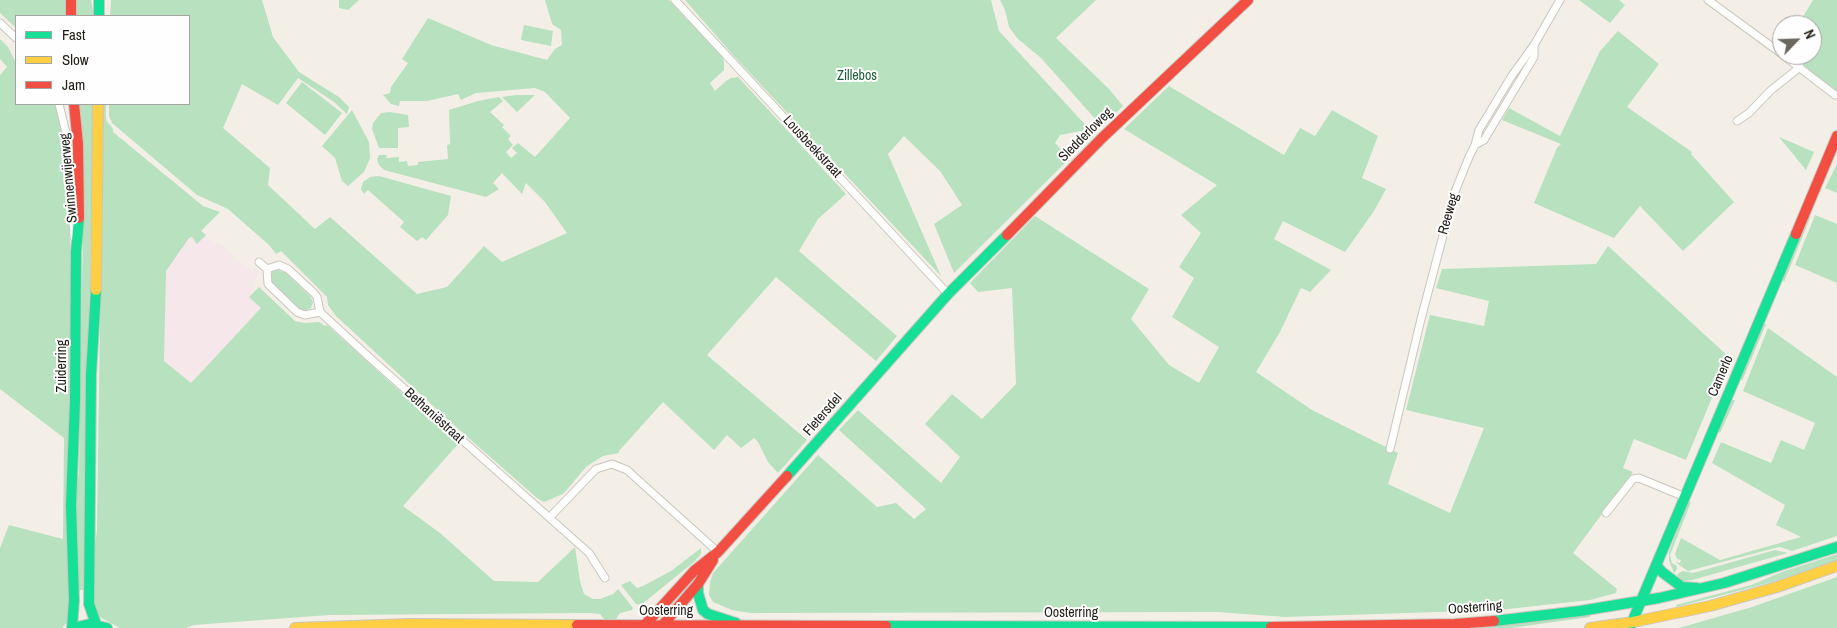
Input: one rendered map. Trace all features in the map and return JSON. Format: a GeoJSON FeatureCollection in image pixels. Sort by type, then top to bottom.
{"type":"FeatureCollection","features":[{"type":"Feature","properties":{"kind":"main road"},"geometry":{"type":"LineString","coordinates":[[70,15],[71,0]]}},
{"type":"Feature","properties":{"kind":"main road","name":"Sledderloweg"},"geometry":{"type":"LineString","coordinates":[[948,294],[1102,138],[1248,0]]}},
{"type":"Feature","properties":{"kind":"main road","name":"Zuiderring"},"geometry":{"type":"LineString","coordinates":[[73,628],[71,477],[75,401],[76,252],[79,208],[78,144],[74,105]]}},
{"type":"Feature","properties":{"kind":"main road","name":"Zuiderring"},"geometry":{"type":"LineString","coordinates":[[96,624],[89,604],[89,553],[91,375],[98,269],[98,105]]}},
{"type":"Feature","properties":{"kind":"main road","name":"Camerlo"},"geometry":{"type":"LineString","coordinates":[[1631,625],[1837,136]]}},
{"type":"Feature","properties":{"kind":"main road","name":"Fletersdel"},"geometry":{"type":"LineString","coordinates":[[661,627],[698,584],[718,552],[948,294]]}},
{"type":"Feature","properties":{"kind":"main road","name":"Oosterring"},"geometry":{"type":"LineString","coordinates":[[296,628],[409,624],[643,627],[742,625],[1359,627],[1455,624],[1509,620],[1641,601],[1699,589],[1778,567],[1837,547]]}},
{"type":"Feature","properties":{"kind":"main road","name":"Fletersdel"},"geometry":{"type":"LineString","coordinates":[[643,627],[694,571],[718,552]]}},
{"type":"Feature","properties":{"kind":"main road"},"geometry":{"type":"LineString","coordinates":[[1656,565],[1662,572],[1682,586],[1699,589]]}},
{"type":"Feature","properties":{"kind":"main road"},"geometry":{"type":"LineString","coordinates":[[1590,628],[1631,625],[1710,606],[1837,566]]}},
{"type":"Feature","properties":{"kind":"main road"},"geometry":{"type":"LineString","coordinates":[[698,584],[698,593],[703,610],[708,614],[742,625]]}},
{"type":"Feature","properties":{"kind":"main road"},"geometry":{"type":"LineString","coordinates":[[73,628],[84,624],[96,624],[107,628]]}},
{"type":"Feature","properties":{"kind":"street","name":"Lousbeekstraat"},"geometry":{"type":"LineString","coordinates":[[674,0],[948,294]]}},
{"type":"Feature","properties":{"kind":"street","name":"Reeweg"},"geometry":{"type":"LineString","coordinates":[[1390,449],[1454,194],[1475,144],[1484,140],[1534,57],[1534,44],[1560,0]]}},
{"type":"Feature","properties":{"kind":"street"},"geometry":{"type":"LineString","coordinates":[[1708,0],[1772,48]]}},
{"type":"Feature","properties":{"kind":"street"},"geometry":{"type":"LineString","coordinates":[[0,23],[15,37]]}},
{"type":"Feature","properties":{"kind":"street"},"geometry":{"type":"LineString","coordinates":[[1796,65],[1835,94]]}},
{"type":"Feature","properties":{"kind":"street"},"geometry":{"type":"LineString","coordinates":[[1737,121],[1749,113],[1770,91],[1800,68]]}},
{"type":"Feature","properties":{"kind":"street","name":"Swinnenwijerweg"},"geometry":{"type":"LineString","coordinates":[[59,105],[67,137],[76,252]]}},
{"type":"Feature","properties":{"kind":"street"},"geometry":{"type":"LineString","coordinates":[[260,262],[267,269],[267,278],[271,287],[296,312],[306,315],[320,312]]}},
{"type":"Feature","properties":{"kind":"street","name":"Bethaniëstraat"},"geometry":{"type":"LineString","coordinates":[[267,269],[279,265],[288,269],[314,293],[320,312],[589,553],[605,578]]}},
{"type":"Feature","properties":{"kind":"street"},"geometry":{"type":"LineString","coordinates":[[550,517],[596,469],[612,464],[627,470],[718,552]]}},
{"type":"Feature","properties":{"kind":"street"},"geometry":{"type":"LineString","coordinates":[[1606,513],[1633,479],[1639,478],[1685,497]]}},
{"type":"Feature","properties":{"kind":"shaded area"},"geometry":{"type":"Polygon","coordinates":[[[167,203],[214,243],[217,241],[251,271],[255,267],[259,274],[254,282],[254,292],[250,297],[261,308],[190,384],[164,361],[167,203]]]}},
{"type":"Feature","properties":{"kind":"green space"},"geometry":{"type":"Polygon","coordinates":[[[0,0],[68,0],[68,15],[15,15],[15,27],[0,13],[0,0]]]}},
{"type":"Feature","properties":{"kind":"green space"},"geometry":{"type":"Polygon","coordinates":[[[74,0],[91,0],[94,15],[74,15],[74,0]]]}},
{"type":"Feature","properties":{"kind":"green space"},"geometry":{"type":"Polygon","coordinates":[[[111,0],[262,0],[273,37],[299,72],[339,97],[349,107],[347,114],[334,102],[298,78],[278,105],[242,84],[223,128],[270,168],[268,185],[315,229],[330,217],[417,294],[447,287],[484,246],[502,262],[567,233],[545,202],[526,183],[522,194],[502,173],[493,183],[499,189],[486,197],[384,170],[379,165],[377,159],[379,155],[387,155],[386,158],[399,157],[399,162],[407,161],[408,166],[418,165],[418,162],[448,159],[447,145],[450,144],[449,110],[478,101],[499,97],[503,101],[490,112],[504,125],[502,127],[511,136],[508,139],[513,145],[506,152],[511,158],[517,153],[512,148],[518,143],[535,157],[570,118],[545,92],[535,88],[476,93],[461,100],[458,94],[427,101],[400,101],[399,106],[391,104],[383,95],[390,93],[391,87],[408,63],[402,59],[428,18],[491,45],[547,60],[555,49],[562,45],[561,30],[552,24],[545,0],[669,0],[721,55],[724,61],[724,70],[710,83],[715,91],[726,81],[738,77],[846,194],[818,219],[799,251],[897,336],[876,361],[776,277],[707,355],[807,440],[778,473],[768,462],[754,438],[741,448],[727,435],[714,450],[663,402],[619,453],[603,456],[587,466],[563,494],[544,502],[456,427],[336,316],[328,305],[327,297],[281,251],[276,254],[269,245],[228,209],[197,195],[112,123],[109,116],[109,105],[190,105],[190,15],[110,15],[111,0]]]}},
{"type":"Feature","properties":{"kind":"green space"},"geometry":{"type":"Polygon","coordinates":[[[339,0],[359,0],[348,10],[339,8],[339,0]]]}},
{"type":"Feature","properties":{"kind":"green space","name":"Zillebos"},"geometry":{"type":"Polygon","coordinates":[[[685,0],[991,0],[999,31],[1091,131],[1093,136],[1090,140],[1086,139],[1081,131],[1060,135],[1055,143],[1070,158],[954,273],[934,224],[962,205],[940,171],[904,136],[888,154],[941,276],[733,55],[685,0]]]}},
{"type":"Feature","properties":{"kind":"green space"},"geometry":{"type":"Polygon","coordinates":[[[1000,0],[1096,0],[1056,38],[1109,89],[1123,106],[1106,123],[1098,122],[1041,58],[1018,39],[1009,27],[1005,10],[1000,0]]]}},
{"type":"Feature","properties":{"kind":"green space"},"geometry":{"type":"Polygon","coordinates":[[[1579,0],[1619,0],[1625,5],[1610,23],[1579,0]]]}},
{"type":"Feature","properties":{"kind":"green space"},"geometry":{"type":"Polygon","coordinates":[[[1813,0],[1837,0],[1837,91],[1823,83],[1822,80],[1802,65],[1822,65],[1822,15],[1804,15],[1813,0]]]}},
{"type":"Feature","properties":{"kind":"green space"},"geometry":{"type":"Polygon","coordinates":[[[524,25],[553,31],[551,46],[521,40],[524,25]]]}},
{"type":"Feature","properties":{"kind":"green space"},"geometry":{"type":"Polygon","coordinates":[[[1618,31],[1659,64],[1627,107],[1692,152],[1691,154],[1734,202],[1683,251],[1640,206],[1614,238],[1534,203],[1557,148],[1561,144],[1502,120],[1509,108],[1560,136],[1600,51],[1618,31]]]}},
{"type":"Feature","properties":{"kind":"green space"},"geometry":{"type":"Polygon","coordinates":[[[0,39],[8,47],[15,61],[15,105],[56,105],[64,137],[71,258],[70,576],[68,621],[62,628],[0,628],[0,548],[9,525],[63,539],[64,438],[0,389],[0,75],[7,67],[0,59],[0,39]]]}},
{"type":"Feature","properties":{"kind":"green space"},"geometry":{"type":"Polygon","coordinates":[[[302,82],[342,113],[325,135],[286,103],[302,82]]]}},
{"type":"Feature","properties":{"kind":"green space"},"geometry":{"type":"Polygon","coordinates":[[[1169,86],[1284,155],[1300,128],[1315,136],[1332,110],[1378,136],[1362,178],[1386,189],[1374,211],[1345,252],[1283,221],[1274,239],[1331,270],[1310,292],[1301,288],[1280,332],[1256,372],[1312,410],[1398,453],[1388,484],[1450,513],[1484,428],[1406,410],[1430,315],[1484,326],[1489,301],[1436,288],[1442,269],[1596,264],[1608,246],[1729,357],[1686,460],[1634,439],[1623,468],[1633,472],[1573,553],[1617,589],[1616,593],[1590,600],[1499,610],[1285,617],[1217,612],[750,613],[732,610],[713,602],[709,595],[713,573],[818,455],[877,507],[896,503],[914,519],[926,509],[839,430],[858,410],[941,483],[960,457],[925,424],[952,394],[982,419],[1016,384],[1012,288],[978,292],[970,283],[1035,216],[1149,289],[1131,319],[1169,365],[1199,383],[1219,347],[1172,317],[1194,278],[1179,267],[1201,233],[1181,215],[1217,185],[1124,129],[1169,86]]]}},
{"type":"Feature","properties":{"kind":"green space"},"geometry":{"type":"Polygon","coordinates":[[[535,95],[517,112],[502,97],[535,95]]]}},
{"type":"Feature","properties":{"kind":"green space"},"geometry":{"type":"Polygon","coordinates":[[[78,105],[93,105],[85,590],[77,590],[74,507],[79,472],[83,227],[78,105]]]}},
{"type":"Feature","properties":{"kind":"green space"},"geometry":{"type":"Polygon","coordinates":[[[103,105],[106,105],[106,120],[113,129],[113,132],[203,206],[220,212],[201,231],[206,235],[197,244],[192,237],[189,238],[166,271],[164,361],[191,383],[261,308],[249,297],[259,287],[295,321],[305,323],[319,322],[325,326],[327,325],[458,444],[403,506],[440,533],[494,581],[538,582],[575,547],[584,594],[593,599],[600,599],[613,594],[618,589],[633,608],[632,610],[620,613],[616,619],[604,619],[600,614],[589,613],[329,615],[194,625],[186,628],[120,628],[100,617],[95,608],[93,562],[97,530],[103,105]]]}},
{"type":"Feature","properties":{"kind":"green space"},"geometry":{"type":"Polygon","coordinates":[[[352,110],[369,142],[370,158],[364,172],[348,186],[342,181],[335,158],[322,146],[352,110]]]}},
{"type":"Feature","properties":{"kind":"green space"},"geometry":{"type":"Polygon","coordinates":[[[390,112],[408,115],[409,127],[398,128],[398,148],[379,148],[372,129],[373,123],[381,113],[390,112]]]}},
{"type":"Feature","properties":{"kind":"green space"},"geometry":{"type":"Polygon","coordinates":[[[1779,137],[1814,152],[1806,170],[1779,137]]]}},
{"type":"Feature","properties":{"kind":"green space"},"geometry":{"type":"Polygon","coordinates":[[[1837,164],[1837,193],[1825,188],[1837,164]]]}},
{"type":"Feature","properties":{"kind":"green space"},"geometry":{"type":"Polygon","coordinates":[[[379,176],[451,196],[448,215],[426,240],[422,237],[417,241],[400,227],[404,222],[368,190],[364,194],[361,189],[363,182],[370,177],[379,176]]]}},
{"type":"Feature","properties":{"kind":"green space"},"geometry":{"type":"Polygon","coordinates":[[[1809,211],[1810,218],[1784,282],[1781,276],[1809,211]]]}},
{"type":"Feature","properties":{"kind":"green space"},"geometry":{"type":"Polygon","coordinates":[[[1815,215],[1837,224],[1837,283],[1795,265],[1815,215]]]}},
{"type":"Feature","properties":{"kind":"green space"},"geometry":{"type":"Polygon","coordinates":[[[278,270],[285,272],[310,296],[313,302],[311,308],[305,311],[298,309],[273,285],[271,282],[272,272],[278,270]]]}},
{"type":"Feature","properties":{"kind":"green space"},"geometry":{"type":"Polygon","coordinates":[[[1766,324],[1742,381],[1740,378],[1761,325],[1766,324]]]}},
{"type":"Feature","properties":{"kind":"green space"},"geometry":{"type":"Polygon","coordinates":[[[1768,328],[1837,377],[1837,536],[1792,551],[1780,547],[1688,571],[1675,562],[1680,563],[1681,560],[1677,559],[1675,554],[1681,538],[1720,560],[1801,537],[1776,525],[1785,505],[1712,463],[1721,442],[1771,463],[1781,440],[1804,450],[1815,423],[1743,391],[1768,328]]]}},
{"type":"Feature","properties":{"kind":"green space"},"geometry":{"type":"Polygon","coordinates":[[[1730,400],[1735,400],[1720,433],[1718,428],[1730,400]]]}},
{"type":"Feature","properties":{"kind":"green space"},"geometry":{"type":"Polygon","coordinates":[[[1688,502],[1691,502],[1670,555],[1672,563],[1677,566],[1674,573],[1669,560],[1669,552],[1688,502]]]}},
{"type":"Feature","properties":{"kind":"green space"},"geometry":{"type":"Polygon","coordinates":[[[701,548],[701,554],[695,561],[641,605],[636,604],[621,585],[630,581],[637,588],[643,586],[671,571],[701,548]]]}},
{"type":"Feature","properties":{"kind":"green space"},"geometry":{"type":"Polygon","coordinates":[[[1775,550],[1788,553],[1692,580],[1683,581],[1677,575],[1683,571],[1693,573],[1775,550]]]}},
{"type":"Feature","properties":{"kind":"green space"},"geometry":{"type":"Polygon","coordinates":[[[1837,554],[1837,560],[1776,581],[1677,607],[1676,605],[1751,585],[1782,572],[1837,554]]]}},
{"type":"Feature","properties":{"kind":"green space"},"geometry":{"type":"Polygon","coordinates":[[[1837,577],[1837,628],[1679,628],[1752,607],[1837,577]]]}},
{"type":"Feature","properties":{"kind":"green space"},"geometry":{"type":"Polygon","coordinates":[[[1590,615],[1590,617],[1511,628],[1465,628],[1590,615]]]}},
{"type":"Feature","properties":{"kind":"traffic: fast"},"geometry":{"type":"LineString","coordinates":[[99,0],[99,15]]}},
{"type":"Feature","properties":{"kind":"traffic: fast"},"geometry":{"type":"LineString","coordinates":[[72,628],[74,600],[71,505],[75,401],[76,252],[79,218]]}},
{"type":"Feature","properties":{"kind":"traffic: fast"},"geometry":{"type":"LineString","coordinates":[[1630,627],[1796,234]]}},
{"type":"Feature","properties":{"kind":"traffic: fast"},"geometry":{"type":"LineString","coordinates":[[787,476],[948,294],[1007,235]]}},
{"type":"Feature","properties":{"kind":"traffic: fast"},"geometry":{"type":"LineString","coordinates":[[96,290],[91,375],[89,604],[96,624]]}},
{"type":"Feature","properties":{"kind":"traffic: fast"},"geometry":{"type":"LineString","coordinates":[[1494,621],[1580,611],[1659,598],[1724,583],[1837,547]]}},
{"type":"Feature","properties":{"kind":"traffic: fast"},"geometry":{"type":"LineString","coordinates":[[1656,565],[1682,587],[1697,588]]}},
{"type":"Feature","properties":{"kind":"traffic: fast"},"geometry":{"type":"LineString","coordinates":[[698,584],[698,593],[703,610],[708,614],[736,623]]}},
{"type":"Feature","properties":{"kind":"traffic: fast"},"geometry":{"type":"LineString","coordinates":[[73,628],[90,624],[107,628]]}},
{"type":"Feature","properties":{"kind":"traffic: fast"},"geometry":{"type":"LineString","coordinates":[[886,626],[1271,627]]}},
{"type":"Feature","properties":{"kind":"traffic: slow"},"geometry":{"type":"LineString","coordinates":[[96,290],[98,105]]}},
{"type":"Feature","properties":{"kind":"traffic: slow"},"geometry":{"type":"LineString","coordinates":[[1590,628],[1633,622],[1710,606],[1777,587],[1837,566]]}},
{"type":"Feature","properties":{"kind":"traffic: slow"},"geometry":{"type":"LineString","coordinates":[[295,628],[409,624],[577,625]]}},
{"type":"Feature","properties":{"kind":"traffic: jam"},"geometry":{"type":"LineString","coordinates":[[71,0],[71,15]]}},
{"type":"Feature","properties":{"kind":"traffic: jam"},"geometry":{"type":"LineString","coordinates":[[1007,235],[1102,138],[1248,0]]}},
{"type":"Feature","properties":{"kind":"traffic: jam"},"geometry":{"type":"LineString","coordinates":[[74,105],[78,144],[79,218]]}},
{"type":"Feature","properties":{"kind":"traffic: jam"},"geometry":{"type":"LineString","coordinates":[[1796,234],[1837,136]]}},
{"type":"Feature","properties":{"kind":"traffic: jam"},"geometry":{"type":"LineString","coordinates":[[642,628],[694,571],[718,552],[787,476]]}},
{"type":"Feature","properties":{"kind":"traffic: jam"},"geometry":{"type":"LineString","coordinates":[[660,628],[698,584],[713,560]]}},
{"type":"Feature","properties":{"kind":"traffic: jam"},"geometry":{"type":"LineString","coordinates":[[1271,627],[1455,624],[1494,621]]}},
{"type":"Feature","properties":{"kind":"traffic: jam"},"geometry":{"type":"LineString","coordinates":[[577,625],[886,626]]}}]}
